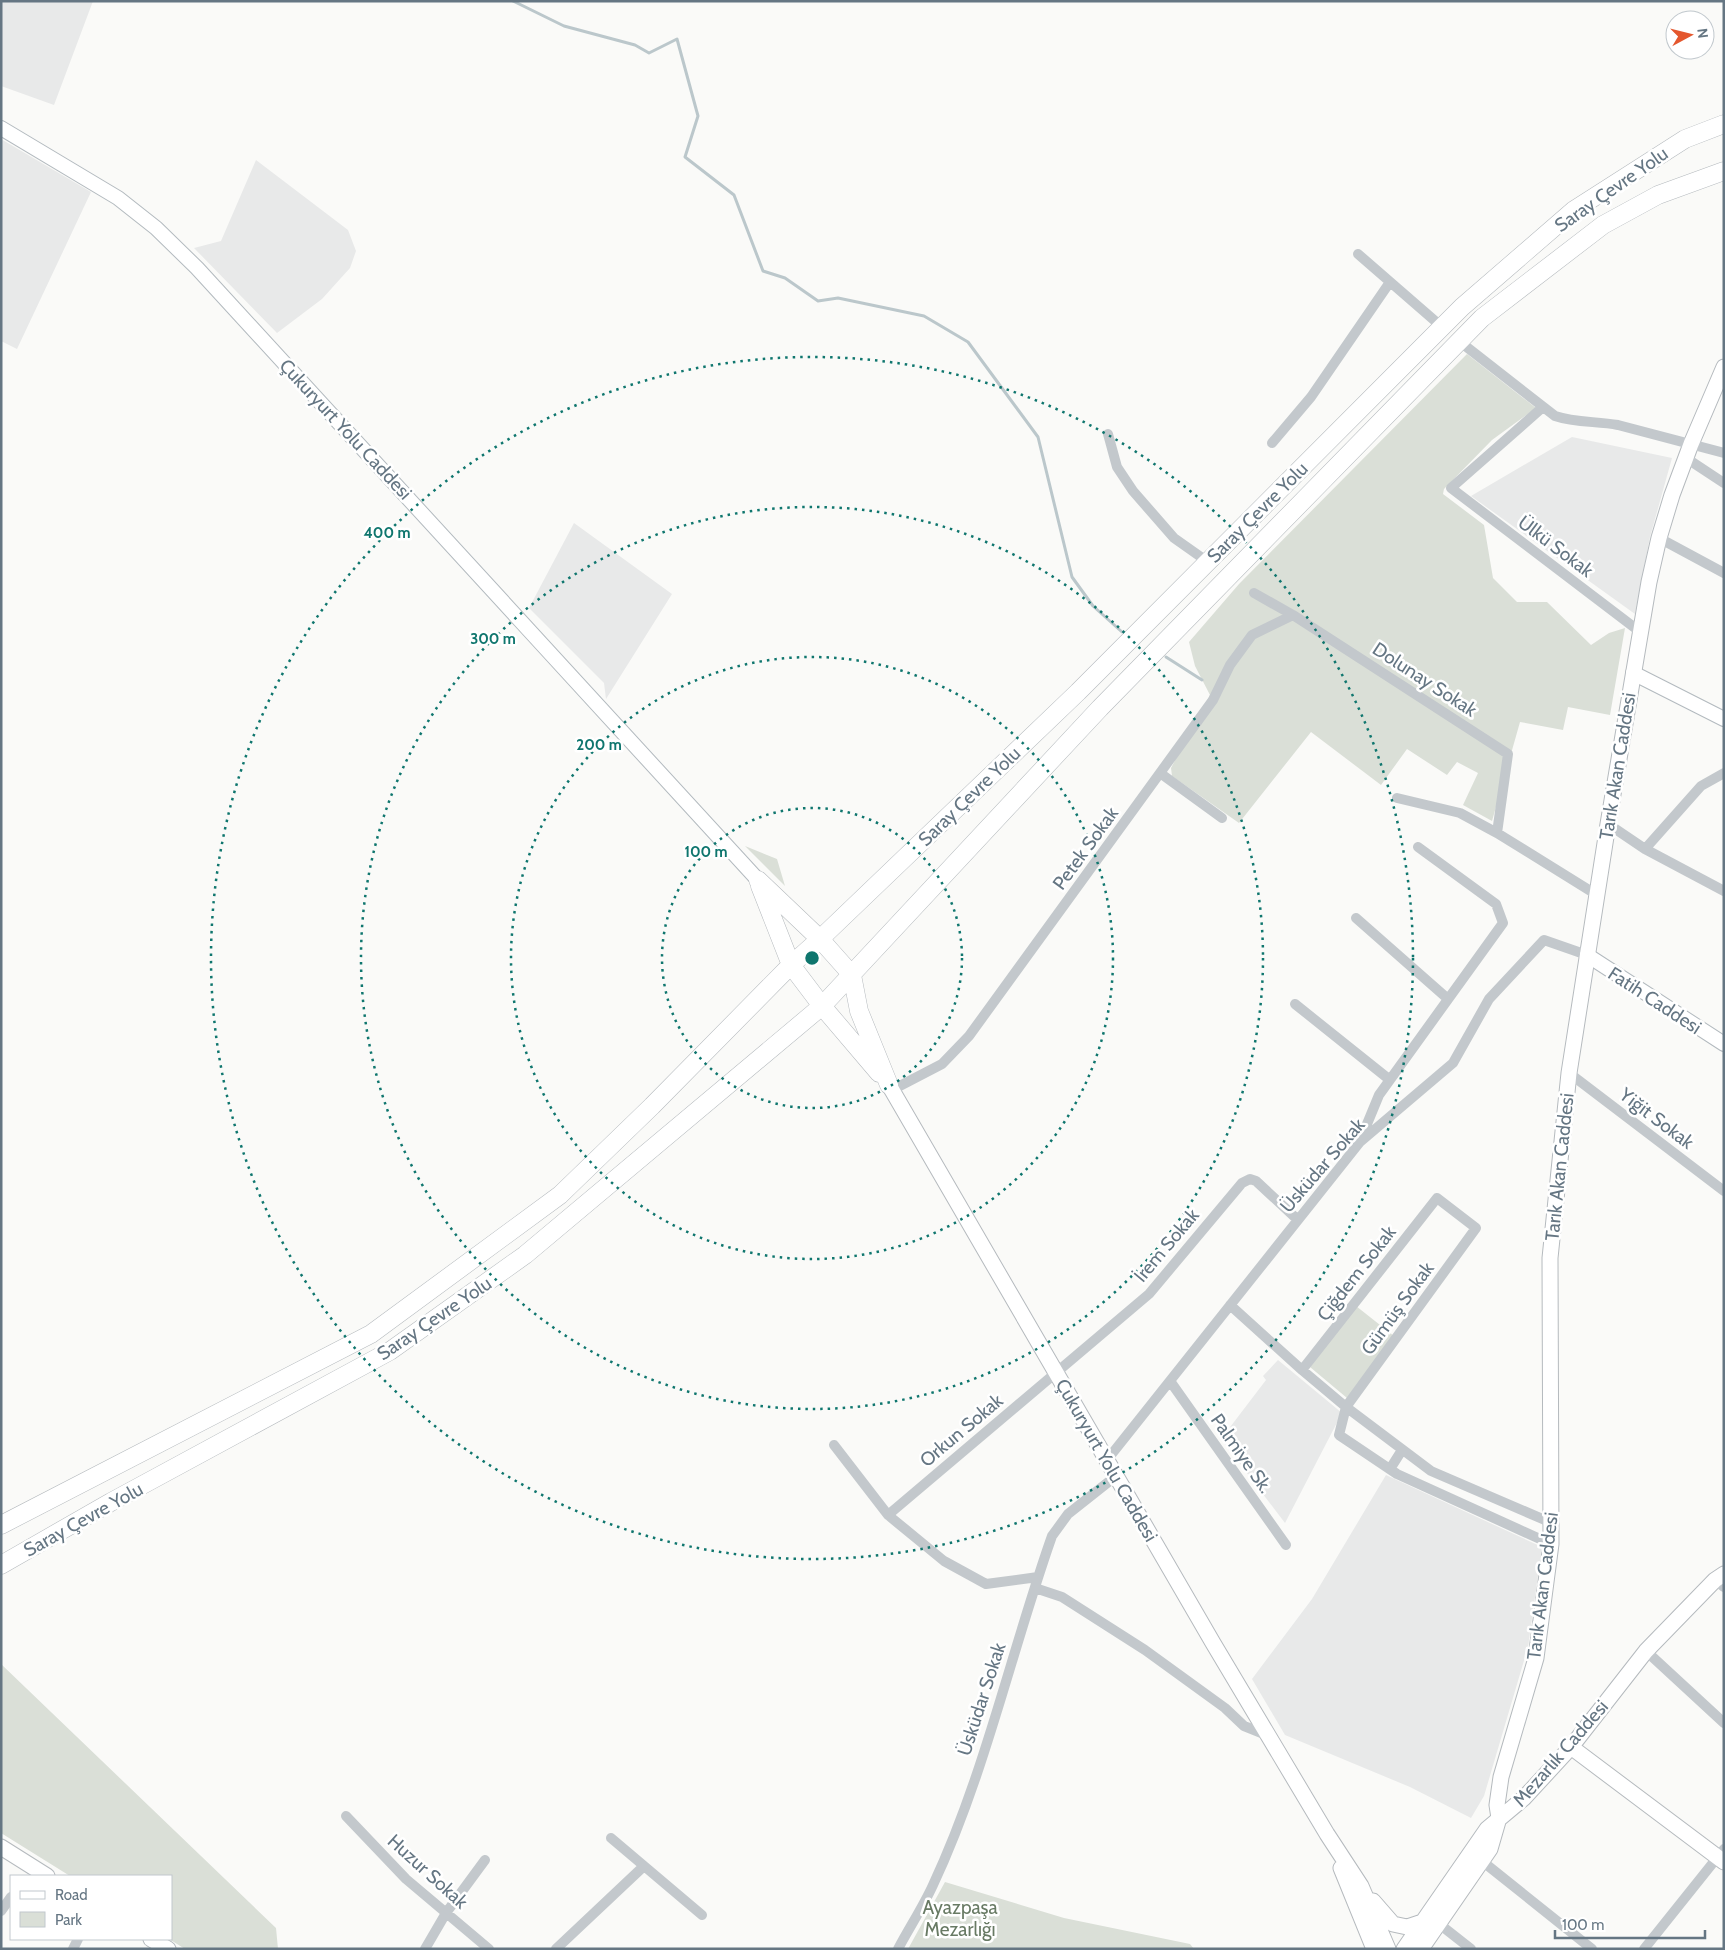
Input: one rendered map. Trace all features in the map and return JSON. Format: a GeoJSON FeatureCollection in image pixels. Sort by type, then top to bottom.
{"type":"FeatureCollection","features":[{"type":"Feature","properties":{"kind":"highway","name":"Saray Çevre Yolu"},"geometry":{"type":"LineString","coordinates":[[1,1525],[371,1334],[560,1194],[652,1106],[791,965],[1078,692],[1462,307],[1574,210],[1685,138],[1724,124]]}},
{"type":"Feature","properties":{"kind":"highway","name":"Saray Çevre Yolu"},"geometry":{"type":"LineString","coordinates":[[1,1565],[112,1502],[390,1351],[525,1255],[822,1006],[1100,708],[1482,318],[1603,225],[1658,195],[1724,171]]}},
{"type":"Feature","properties":{"kind":"highway"},"geometry":{"type":"LineString","coordinates":[[758,880],[820,939],[852,976],[859,1011],[890,1088]]}},
{"type":"Feature","properties":{"kind":"highway"},"geometry":{"type":"LineString","coordinates":[[758,880],[791,965],[822,1006],[890,1088]]}},
{"type":"Feature","properties":{"kind":"main road","name":"Çukuryurt Yolu Caddesi"},"geometry":{"type":"LineString","coordinates":[[1,128],[118,198],[156,228],[190,261],[352,435],[614,725],[758,880]]}},
{"type":"Feature","properties":{"kind":"main road","name":"Tarık Akan Caddesi"},"geometry":{"type":"LineString","coordinates":[[1500,1818],[1497,1806],[1501,1777],[1536,1658],[1551,1544],[1550,1258],[1569,1073],[1587,955],[1639,631],[1659,538],[1688,451],[1724,366]]}},
{"type":"Feature","properties":{"kind":"main road"},"geometry":{"type":"LineString","coordinates":[[1633,673],[1724,719]]}},
{"type":"Feature","properties":{"kind":"main road","name":"Fatih Caddesi"},"geometry":{"type":"LineString","coordinates":[[1587,955],[1724,1044]]}},
{"type":"Feature","properties":{"kind":"main road","name":"Çukuryurt Yolu Caddesi"},"geometry":{"type":"LineString","coordinates":[[890,1088],[1213,1642],[1360,1886],[1388,1949]]}},
{"type":"Feature","properties":{"kind":"main road","name":"Mezarlık Caddesi"},"geometry":{"type":"LineString","coordinates":[[1421,1949],[1490,1849],[1500,1818],[1516,1806],[1571,1747],[1646,1651],[1721,1581]]}},
{"type":"Feature","properties":{"kind":"main road"},"geometry":{"type":"LineString","coordinates":[[1571,1747],[1722,1856]]}},
{"type":"Feature","properties":{"kind":"main road"},"geometry":{"type":"LineString","coordinates":[[1404,1949],[1478,1839],[1487,1828],[1500,1818]]}},
{"type":"Feature","properties":{"kind":"main road","name":"Çukuryurt Yolu Caddesi"},"geometry":{"type":"LineString","coordinates":[[1327,1834],[1374,1949]]}},
{"type":"Feature","properties":{"kind":"main road"},"geometry":{"type":"LineString","coordinates":[[1,1848],[29,1872],[42,1875]]}},
{"type":"Feature","properties":{"kind":"main road","name":"Çukuryurt Yolu Caddesi"},"geometry":{"type":"LineString","coordinates":[[1360,1886],[1394,1924],[1407,1927],[1422,1922]]}},
{"type":"Feature","properties":{"kind":"main road","name":"Çukuryurt Yolu Caddesi"},"geometry":{"type":"LineString","coordinates":[[1357,1909],[1362,1949]]}},
{"type":"Feature","properties":{"kind":"main road"},"geometry":{"type":"LineString","coordinates":[[153,1940],[168,1949]]}},
{"type":"Feature","properties":{"kind":"street"},"geometry":{"type":"LineString","coordinates":[[1358,254],[1442,327]]}},
{"type":"Feature","properties":{"kind":"street"},"geometry":{"type":"LineString","coordinates":[[1272,442],[1311,396],[1390,282]]}},
{"type":"Feature","properties":{"kind":"street"},"geometry":{"type":"LineString","coordinates":[[1459,342],[1555,416],[1565,420],[1618,425],[1688,451],[1724,453]]}},
{"type":"Feature","properties":{"kind":"street","name":"Ülkü Sokak"},"geometry":{"type":"LineString","coordinates":[[1543,408],[1451,488],[1639,631]]}},
{"type":"Feature","properties":{"kind":"street"},"geometry":{"type":"LineString","coordinates":[[1108,434],[1117,467],[1133,491],[1174,538],[1208,562]]}},
{"type":"Feature","properties":{"kind":"street"},"geometry":{"type":"LineString","coordinates":[[1688,451],[1724,483]]}},
{"type":"Feature","properties":{"kind":"street"},"geometry":{"type":"LineString","coordinates":[[1659,538],[1724,573]]}},
{"type":"Feature","properties":{"kind":"street","name":"Dolunay Sokak"},"geometry":{"type":"LineString","coordinates":[[1254,593],[1293,615],[1508,754],[1497,833]]}},
{"type":"Feature","properties":{"kind":"street","name":"Petek Sokak"},"geometry":{"type":"LineString","coordinates":[[890,1088],[942,1064],[969,1036],[1213,700],[1230,665],[1252,636],[1293,615]]}},
{"type":"Feature","properties":{"kind":"street"},"geometry":{"type":"LineString","coordinates":[[1160,773],[1222,818]]}},
{"type":"Feature","properties":{"kind":"street"},"geometry":{"type":"LineString","coordinates":[[1645,849],[1702,786],[1724,773]]}},
{"type":"Feature","properties":{"kind":"street"},"geometry":{"type":"LineString","coordinates":[[1397,798],[1460,813],[1497,833],[1597,895]]}},
{"type":"Feature","properties":{"kind":"street"},"geometry":{"type":"LineString","coordinates":[[1608,824],[1645,849],[1724,891]]}},
{"type":"Feature","properties":{"kind":"street"},"geometry":{"type":"LineString","coordinates":[[1360,1142],[1379,1095],[1503,923],[1496,904],[1418,847]]}},
{"type":"Feature","properties":{"kind":"street"},"geometry":{"type":"LineString","coordinates":[[1356,918],[1448,999]]}},
{"type":"Feature","properties":{"kind":"street","name":"Üsküdar Sokak"},"geometry":{"type":"LineString","coordinates":[[1107,1460],[1360,1142],[1453,1064],[1490,999],[1544,940],[1587,955]]}},
{"type":"Feature","properties":{"kind":"street"},"geometry":{"type":"LineString","coordinates":[[1295,1004],[1390,1080]]}},
{"type":"Feature","properties":{"kind":"street","name":"Yiğit Sokak"},"geometry":{"type":"LineString","coordinates":[[1569,1073],[1724,1191]]}},
{"type":"Feature","properties":{"kind":"street","name":"İrem Sokak"},"geometry":{"type":"LineString","coordinates":[[1056,1372],[1149,1294],[1242,1182],[1250,1179],[1256,1181],[1298,1220]]}},
{"type":"Feature","properties":{"kind":"street","name":"Gümüş Sokak"},"geometry":{"type":"LineString","coordinates":[[1346,1407],[1476,1228],[1437,1198]]}},
{"type":"Feature","properties":{"kind":"street","name":"Çiğdem Sokak"},"geometry":{"type":"LineString","coordinates":[[1302,1370],[1437,1198]]}},
{"type":"Feature","properties":{"kind":"street"},"geometry":{"type":"LineString","coordinates":[[1230,1305],[1346,1407],[1432,1471],[1552,1523]]}},
{"type":"Feature","properties":{"kind":"street","name":"Orkun Sokak"},"geometry":{"type":"LineString","coordinates":[[888,1514],[1056,1372]]}},
{"type":"Feature","properties":{"kind":"street","name":"Palmiye Sk."},"geometry":{"type":"LineString","coordinates":[[1170,1381],[1286,1545]]}},
{"type":"Feature","properties":{"kind":"street"},"geometry":{"type":"LineString","coordinates":[[1346,1407],[1339,1435],[1390,1469],[1551,1544]]}},
{"type":"Feature","properties":{"kind":"street"},"geometry":{"type":"LineString","coordinates":[[834,1445],[888,1514],[944,1561],[986,1584],[1038,1577]]}},
{"type":"Feature","properties":{"kind":"street"},"geometry":{"type":"LineString","coordinates":[[1390,1469],[1402,1450]]}},
{"type":"Feature","properties":{"kind":"street","name":"Üsküdar Sokak"},"geometry":{"type":"LineString","coordinates":[[898,1949],[932,1886],[958,1826],[998,1708],[1034,1588],[1052,1536],[1068,1514],[1116,1476]]}},
{"type":"Feature","properties":{"kind":"street"},"geometry":{"type":"LineString","coordinates":[[1034,1588],[1062,1597],[1153,1656],[1225,1708],[1244,1726],[1270,1737]]}},
{"type":"Feature","properties":{"kind":"street"},"geometry":{"type":"LineString","coordinates":[[1646,1651],[1724,1724]]}},
{"type":"Feature","properties":{"kind":"street","name":"Huzur Sokak"},"geometry":{"type":"LineString","coordinates":[[346,1816],[406,1879],[489,1949]]}},
{"type":"Feature","properties":{"kind":"street"},"geometry":{"type":"LineString","coordinates":[[611,1838],[702,1915]]}},
{"type":"Feature","properties":{"kind":"street"},"geometry":{"type":"LineString","coordinates":[[1644,1949],[1722,1856]]}},
{"type":"Feature","properties":{"kind":"street"},"geometry":{"type":"LineString","coordinates":[[424,1949],[446,1913],[485,1860]]}},
{"type":"Feature","properties":{"kind":"street"},"geometry":{"type":"LineString","coordinates":[[1482,1861],[1592,1949]]}},
{"type":"Feature","properties":{"kind":"street"},"geometry":{"type":"LineString","coordinates":[[556,1949],[644,1866]]}},
{"type":"Feature","properties":{"kind":"street"},"geometry":{"type":"LineString","coordinates":[[1,1912],[10,1898]]}},
{"type":"Feature","properties":{"kind":"street"},"geometry":{"type":"LineString","coordinates":[[1438,1923],[1470,1949]]}},
{"type":"Feature","properties":{"kind":"shaded area"},"geometry":{"type":"Polygon","coordinates":[[[1,1],[93,1],[54,105],[1,86],[1,1]]]}},
{"type":"Feature","properties":{"kind":"shaded area"},"geometry":{"type":"Polygon","coordinates":[[[1,139],[91,192],[17,349],[1,341],[1,139]]]}},
{"type":"Feature","properties":{"kind":"shaded area"},"geometry":{"type":"Polygon","coordinates":[[[256,160],[348,230],[356,251],[350,268],[322,299],[277,333],[194,248],[221,241],[256,160]]]}},
{"type":"Feature","properties":{"kind":"shaded area"},"geometry":{"type":"Polygon","coordinates":[[[1572,437],[1672,458],[1650,537],[1635,614],[1471,496],[1572,437]]]}},
{"type":"Feature","properties":{"kind":"shaded area"},"geometry":{"type":"Polygon","coordinates":[[[574,523],[672,594],[606,699],[604,683],[529,608],[574,523]]]}},
{"type":"Feature","properties":{"kind":"shaded area"},"geometry":{"type":"Polygon","coordinates":[[[1278,1360],[1342,1413],[1285,1523],[1221,1439],[1266,1380],[1263,1376],[1278,1360]]]}},
{"type":"Feature","properties":{"kind":"shaded area"},"geometry":{"type":"Polygon","coordinates":[[[1386,1475],[1542,1547],[1528,1647],[1484,1796],[1471,1818],[1410,1787],[1285,1735],[1252,1679],[1312,1599],[1386,1475]]]}},
{"type":"Feature","properties":{"kind":"green space"},"geometry":{"type":"Polygon","coordinates":[[[1467,354],[1536,408],[1492,440],[1444,489],[1443,494],[1484,525],[1493,578],[1517,602],[1547,602],[1591,645],[1609,633],[1625,628],[1610,715],[1568,707],[1563,730],[1520,722],[1492,821],[1463,805],[1478,773],[1457,762],[1447,775],[1407,749],[1381,785],[1311,732],[1239,823],[1172,776],[1171,768],[1210,695],[1195,666],[1189,642],[1239,584],[1467,354]]]}},
{"type":"Feature","properties":{"kind":"green space"},"geometry":{"type":"Polygon","coordinates":[[[745,846],[777,859],[785,886],[745,846]]]}},
{"type":"Feature","properties":{"kind":"green space"},"geometry":{"type":"Polygon","coordinates":[[[1356,1306],[1394,1336],[1347,1398],[1310,1367],[1356,1306]]]}},
{"type":"Feature","properties":{"kind":"green space"},"geometry":{"type":"Polygon","coordinates":[[[1,1664],[276,1928],[278,1949],[185,1949],[171,1940],[172,1875],[68,1875],[1,1833],[1,1664]]]}},
{"type":"Feature","properties":{"kind":"green space","name":"Ayazpaşa Mezarlığı"},"geometry":{"type":"Polygon","coordinates":[[[945,1882],[1064,1918],[1190,1944],[1194,1949],[908,1949],[945,1882]]]}},
{"type":"Feature","properties":{"kind":"waterway"},"geometry":{"type":"LineString","coordinates":[[513,1],[564,26],[635,45],[649,53],[677,39],[698,116],[685,157],[734,195],[763,271],[785,278],[818,301],[838,298],[924,316],[968,342],[1038,437],[1072,577],[1093,606],[1122,632]]}},
{"type":"Feature","properties":{"kind":"waterway"},"geometry":{"type":"LineString","coordinates":[[1166,657],[1202,680]]}}]}
